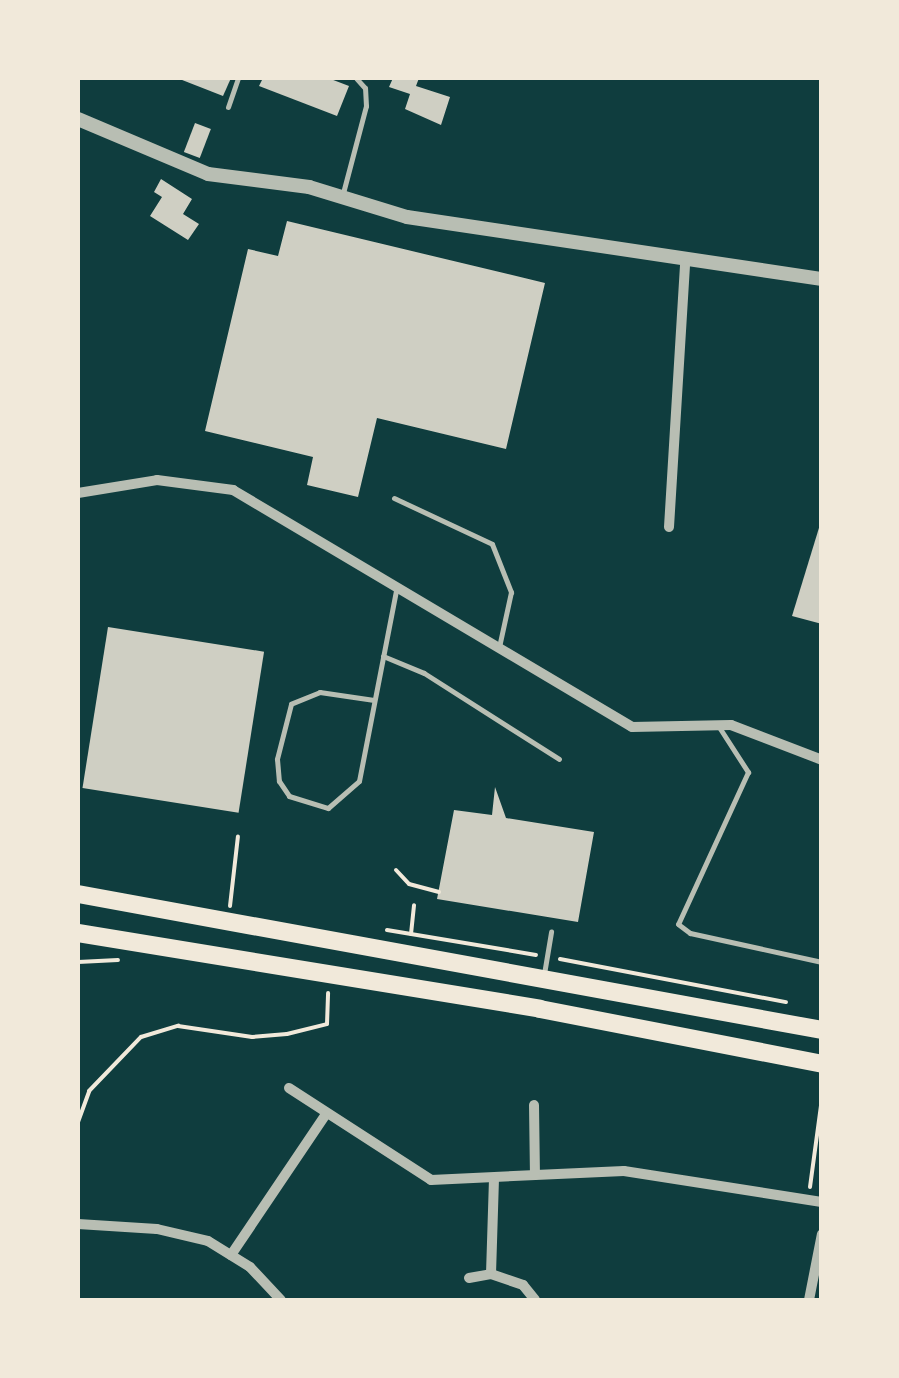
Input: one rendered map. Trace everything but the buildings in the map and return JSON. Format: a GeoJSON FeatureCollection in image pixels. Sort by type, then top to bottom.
{"type":"FeatureCollection","features":[{"type":"Feature","properties":{"kind":"main road"},"geometry":{"type":"LineString","coordinates":[[78,894],[822,1030]]}},
{"type":"Feature","properties":{"kind":"main road"},"geometry":{"type":"LineString","coordinates":[[78,933],[540,1009],[822,1064]]}},
{"type":"Feature","properties":{"kind":"street"},"geometry":{"type":"LineString","coordinates":[[78,120],[208,174],[342,197],[407,217],[822,280]]}},
{"type":"Feature","properties":{"kind":"street"},"geometry":{"type":"LineString","coordinates":[[669,527],[684,262]]}},
{"type":"Feature","properties":{"kind":"street"},"geometry":{"type":"LineString","coordinates":[[78,493],[157,480],[233,490],[632,727],[718,725],[756,729],[822,760]]}},
{"type":"Feature","properties":{"kind":"street"},"geometry":{"type":"LineString","coordinates":[[289,1088],[431,1180],[624,1171],[822,1202]]}},
{"type":"Feature","properties":{"kind":"street"},"geometry":{"type":"LineString","coordinates":[[534,1105],[535,1176]]}},
{"type":"Feature","properties":{"kind":"street"},"geometry":{"type":"LineString","coordinates":[[231,1254],[326,1114]]}},
{"type":"Feature","properties":{"kind":"street"},"geometry":{"type":"LineString","coordinates":[[491,1274],[494,1180]]}},
{"type":"Feature","properties":{"kind":"street"},"geometry":{"type":"LineString","coordinates":[[78,1228],[179,1232],[231,1254],[281,1300]]}},
{"type":"Feature","properties":{"kind":"street"},"geometry":{"type":"LineString","coordinates":[[808,1300],[822,1234]]}},
{"type":"Feature","properties":{"kind":"street"},"geometry":{"type":"LineString","coordinates":[[469,1278],[491,1274],[523,1285],[535,1300]]}},
{"type":"Feature","properties":{"kind":"lane"},"geometry":{"type":"LineString","coordinates":[[228,107],[238,78]]}},
{"type":"Feature","properties":{"kind":"lane"},"geometry":{"type":"LineString","coordinates":[[342,197],[366,106],[365,88],[356,78]]}},
{"type":"Feature","properties":{"kind":"lane"},"geometry":{"type":"LineString","coordinates":[[394,498],[492,544],[511,592],[499,647]]}},
{"type":"Feature","properties":{"kind":"lane"},"geometry":{"type":"LineString","coordinates":[[374,700],[320,692],[291,704],[277,760],[279,782],[289,796],[328,808],[359,781],[399,586]]}},
{"type":"Feature","properties":{"kind":"lane"},"geometry":{"type":"LineString","coordinates":[[383,656],[424,673],[559,759]]}},
{"type":"Feature","properties":{"kind":"lane"},"geometry":{"type":"LineString","coordinates":[[718,725],[748,772],[678,924],[690,933],[822,962]]}},
{"type":"Feature","properties":{"kind":"lane"},"geometry":{"type":"LineString","coordinates":[[540,1009],[551,932]]}},
{"type":"Feature","properties":{"kind":"path"},"geometry":{"type":"LineString","coordinates":[[232,892],[238,836]]}},
{"type":"Feature","properties":{"kind":"path"},"geometry":{"type":"LineString","coordinates":[[396,870],[409,884],[438,892]]}},
{"type":"Feature","properties":{"kind":"path"},"geometry":{"type":"LineString","coordinates":[[411,934],[414,905]]}},
{"type":"Feature","properties":{"kind":"path"},"geometry":{"type":"LineString","coordinates":[[78,1122],[88,1091],[141,1037],[178,1026],[252,1037],[287,1034],[327,1024],[329,989]]}},
{"type":"Feature","properties":{"kind":"path"},"geometry":{"type":"LineString","coordinates":[[808,1200],[822,1098]]}}]}
